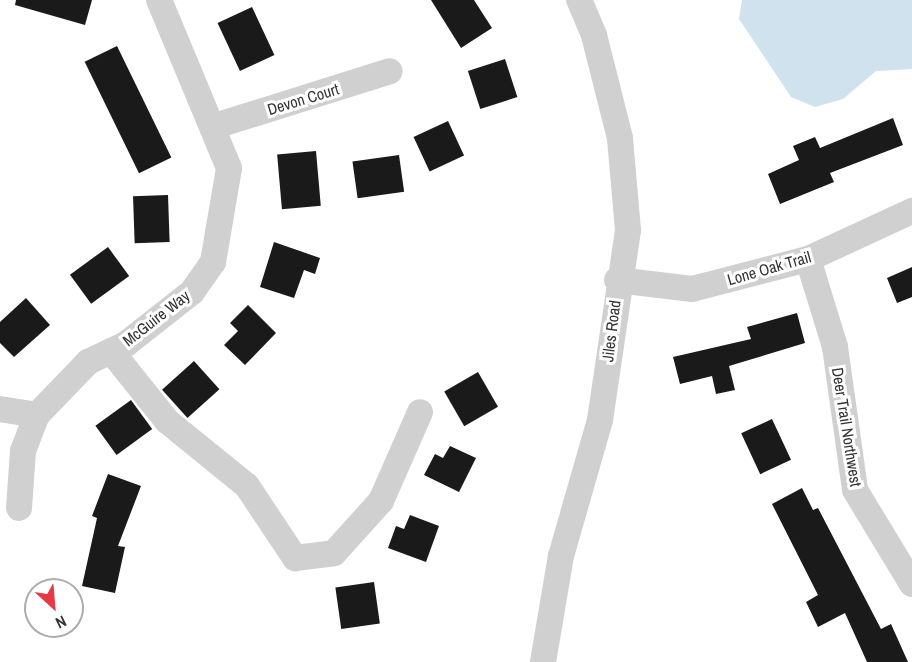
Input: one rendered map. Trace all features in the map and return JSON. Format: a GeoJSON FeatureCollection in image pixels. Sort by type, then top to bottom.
{"type":"FeatureCollection","features":[{"type":"Feature","properties":{"kind":"street","name":"McGuire Way"},"geometry":{"type":"LineString","coordinates":[[20,508],[23,451],[37,415],[88,362],[111,351],[192,292],[213,262],[229,168],[215,126],[159,0]]}},
{"type":"Feature","properties":{"kind":"street","name":"Jiles Road"},"geometry":{"type":"LineString","coordinates":[[543,662],[561,556],[600,420],[618,280],[626,251],[627,191],[594,35],[579,0]]}},
{"type":"Feature","properties":{"kind":"street","name":"Devon Court"},"geometry":{"type":"LineString","coordinates":[[215,126],[390,71]]}},
{"type":"Feature","properties":{"kind":"street","name":"Lone Oak Trail"},"geometry":{"type":"LineString","coordinates":[[618,280],[692,289],[807,259],[912,211]]}},
{"type":"Feature","properties":{"kind":"street","name":"Deer Trail Northwest"},"geometry":{"type":"LineString","coordinates":[[807,259],[835,347],[855,490],[912,584]]}},
{"type":"Feature","properties":{"kind":"street"},"geometry":{"type":"LineString","coordinates":[[111,351],[167,421],[247,486],[295,558],[334,553],[381,501],[420,412]]}},
{"type":"Feature","properties":{"kind":"street"},"geometry":{"type":"LineString","coordinates":[[0,409],[37,415]]}},
{"type":"Feature","properties":{"kind":"water"},"geometry":{"type":"Polygon","coordinates":[[[742,0],[912,0],[912,69],[876,71],[843,99],[815,107],[791,97],[739,19],[742,0]]]}},
{"type":"Feature","properties":{"kind":"building"},"geometry":{"type":"Polygon","coordinates":[[[16,0],[92,0],[85,25],[15,5],[16,0]]]}},
{"type":"Feature","properties":{"kind":"building"},"geometry":{"type":"Polygon","coordinates":[[[431,0],[474,0],[492,28],[461,48],[431,0]]]}},
{"type":"Feature","properties":{"kind":"building"},"geometry":{"type":"Polygon","coordinates":[[[252,7],[274,55],[240,71],[218,23],[252,7]]]}},
{"type":"Feature","properties":{"kind":"building"},"geometry":{"type":"Polygon","coordinates":[[[117,46],[171,157],[139,173],[85,62],[117,46]]]}},
{"type":"Feature","properties":{"kind":"building"},"geometry":{"type":"Polygon","coordinates":[[[505,59],[517,97],[480,109],[468,71],[505,59]]]}},
{"type":"Feature","properties":{"kind":"building"},"geometry":{"type":"Polygon","coordinates":[[[893,118],[903,145],[830,173],[834,182],[780,204],[768,174],[799,160],[793,146],[815,137],[820,148],[893,118]]]}},
{"type":"Feature","properties":{"kind":"building"},"geometry":{"type":"Polygon","coordinates":[[[448,121],[464,155],[430,171],[414,137],[448,121]]]}},
{"type":"Feature","properties":{"kind":"building"},"geometry":{"type":"Polygon","coordinates":[[[316,151],[321,206],[282,209],[277,154],[316,151]]]}},
{"type":"Feature","properties":{"kind":"building"},"geometry":{"type":"Polygon","coordinates":[[[399,155],[404,192],[358,198],[352,162],[399,155]]]}},
{"type":"Feature","properties":{"kind":"building"},"geometry":{"type":"Polygon","coordinates":[[[168,195],[170,242],[135,243],[133,196],[168,195]]]}},
{"type":"Feature","properties":{"kind":"building"},"geometry":{"type":"Polygon","coordinates":[[[274,242],[320,258],[315,274],[304,270],[294,298],[260,287],[274,242]]]}},
{"type":"Feature","properties":{"kind":"building"},"geometry":{"type":"Polygon","coordinates":[[[108,247],[129,276],[91,304],[70,275],[108,247]]]}},
{"type":"Feature","properties":{"kind":"building"},"geometry":{"type":"Polygon","coordinates":[[[912,267],[912,297],[897,303],[887,278],[912,267]]]}},
{"type":"Feature","properties":{"kind":"building"},"geometry":{"type":"Polygon","coordinates":[[[26,298],[50,325],[14,357],[0,343],[0,322],[26,298]]]}},
{"type":"Feature","properties":{"kind":"building"},"geometry":{"type":"Polygon","coordinates":[[[248,305],[276,333],[245,365],[224,345],[238,331],[230,323],[248,305]]]}},
{"type":"Feature","properties":{"kind":"building"},"geometry":{"type":"Polygon","coordinates":[[[797,313],[805,343],[729,366],[735,390],[716,394],[712,376],[680,384],[673,357],[751,339],[747,327],[797,313]]]}},
{"type":"Feature","properties":{"kind":"building"},"geometry":{"type":"Polygon","coordinates":[[[194,361],[219,389],[187,418],[162,390],[194,361]]]}},
{"type":"Feature","properties":{"kind":"building"},"geometry":{"type":"Polygon","coordinates":[[[478,372],[498,407],[464,426],[444,392],[478,372]]]}},
{"type":"Feature","properties":{"kind":"building"},"geometry":{"type":"Polygon","coordinates":[[[131,400],[152,429],[117,455],[95,426],[131,400]]]}},
{"type":"Feature","properties":{"kind":"building"},"geometry":{"type":"Polygon","coordinates":[[[772,419],[791,460],[760,474],[741,433],[772,419]]]}},
{"type":"Feature","properties":{"kind":"building"},"geometry":{"type":"Polygon","coordinates":[[[450,446],[476,458],[459,492],[424,475],[435,454],[443,458],[450,446]]]}},
{"type":"Feature","properties":{"kind":"building"},"geometry":{"type":"Polygon","coordinates":[[[108,474],[141,486],[118,546],[125,547],[115,593],[84,586],[84,578],[97,518],[92,516],[108,474]]]}},
{"type":"Feature","properties":{"kind":"building"},"geometry":{"type":"Polygon","coordinates":[[[802,488],[813,510],[818,508],[881,629],[891,624],[908,662],[867,662],[845,613],[818,627],[806,602],[818,595],[772,504],[802,488]]]}},
{"type":"Feature","properties":{"kind":"building"},"geometry":{"type":"Polygon","coordinates":[[[410,515],[439,526],[426,562],[388,548],[396,526],[404,529],[410,515]]]}},
{"type":"Feature","properties":{"kind":"building"},"geometry":{"type":"Polygon","coordinates":[[[374,582],[380,624],[341,629],[335,587],[374,582]]]}}]}
